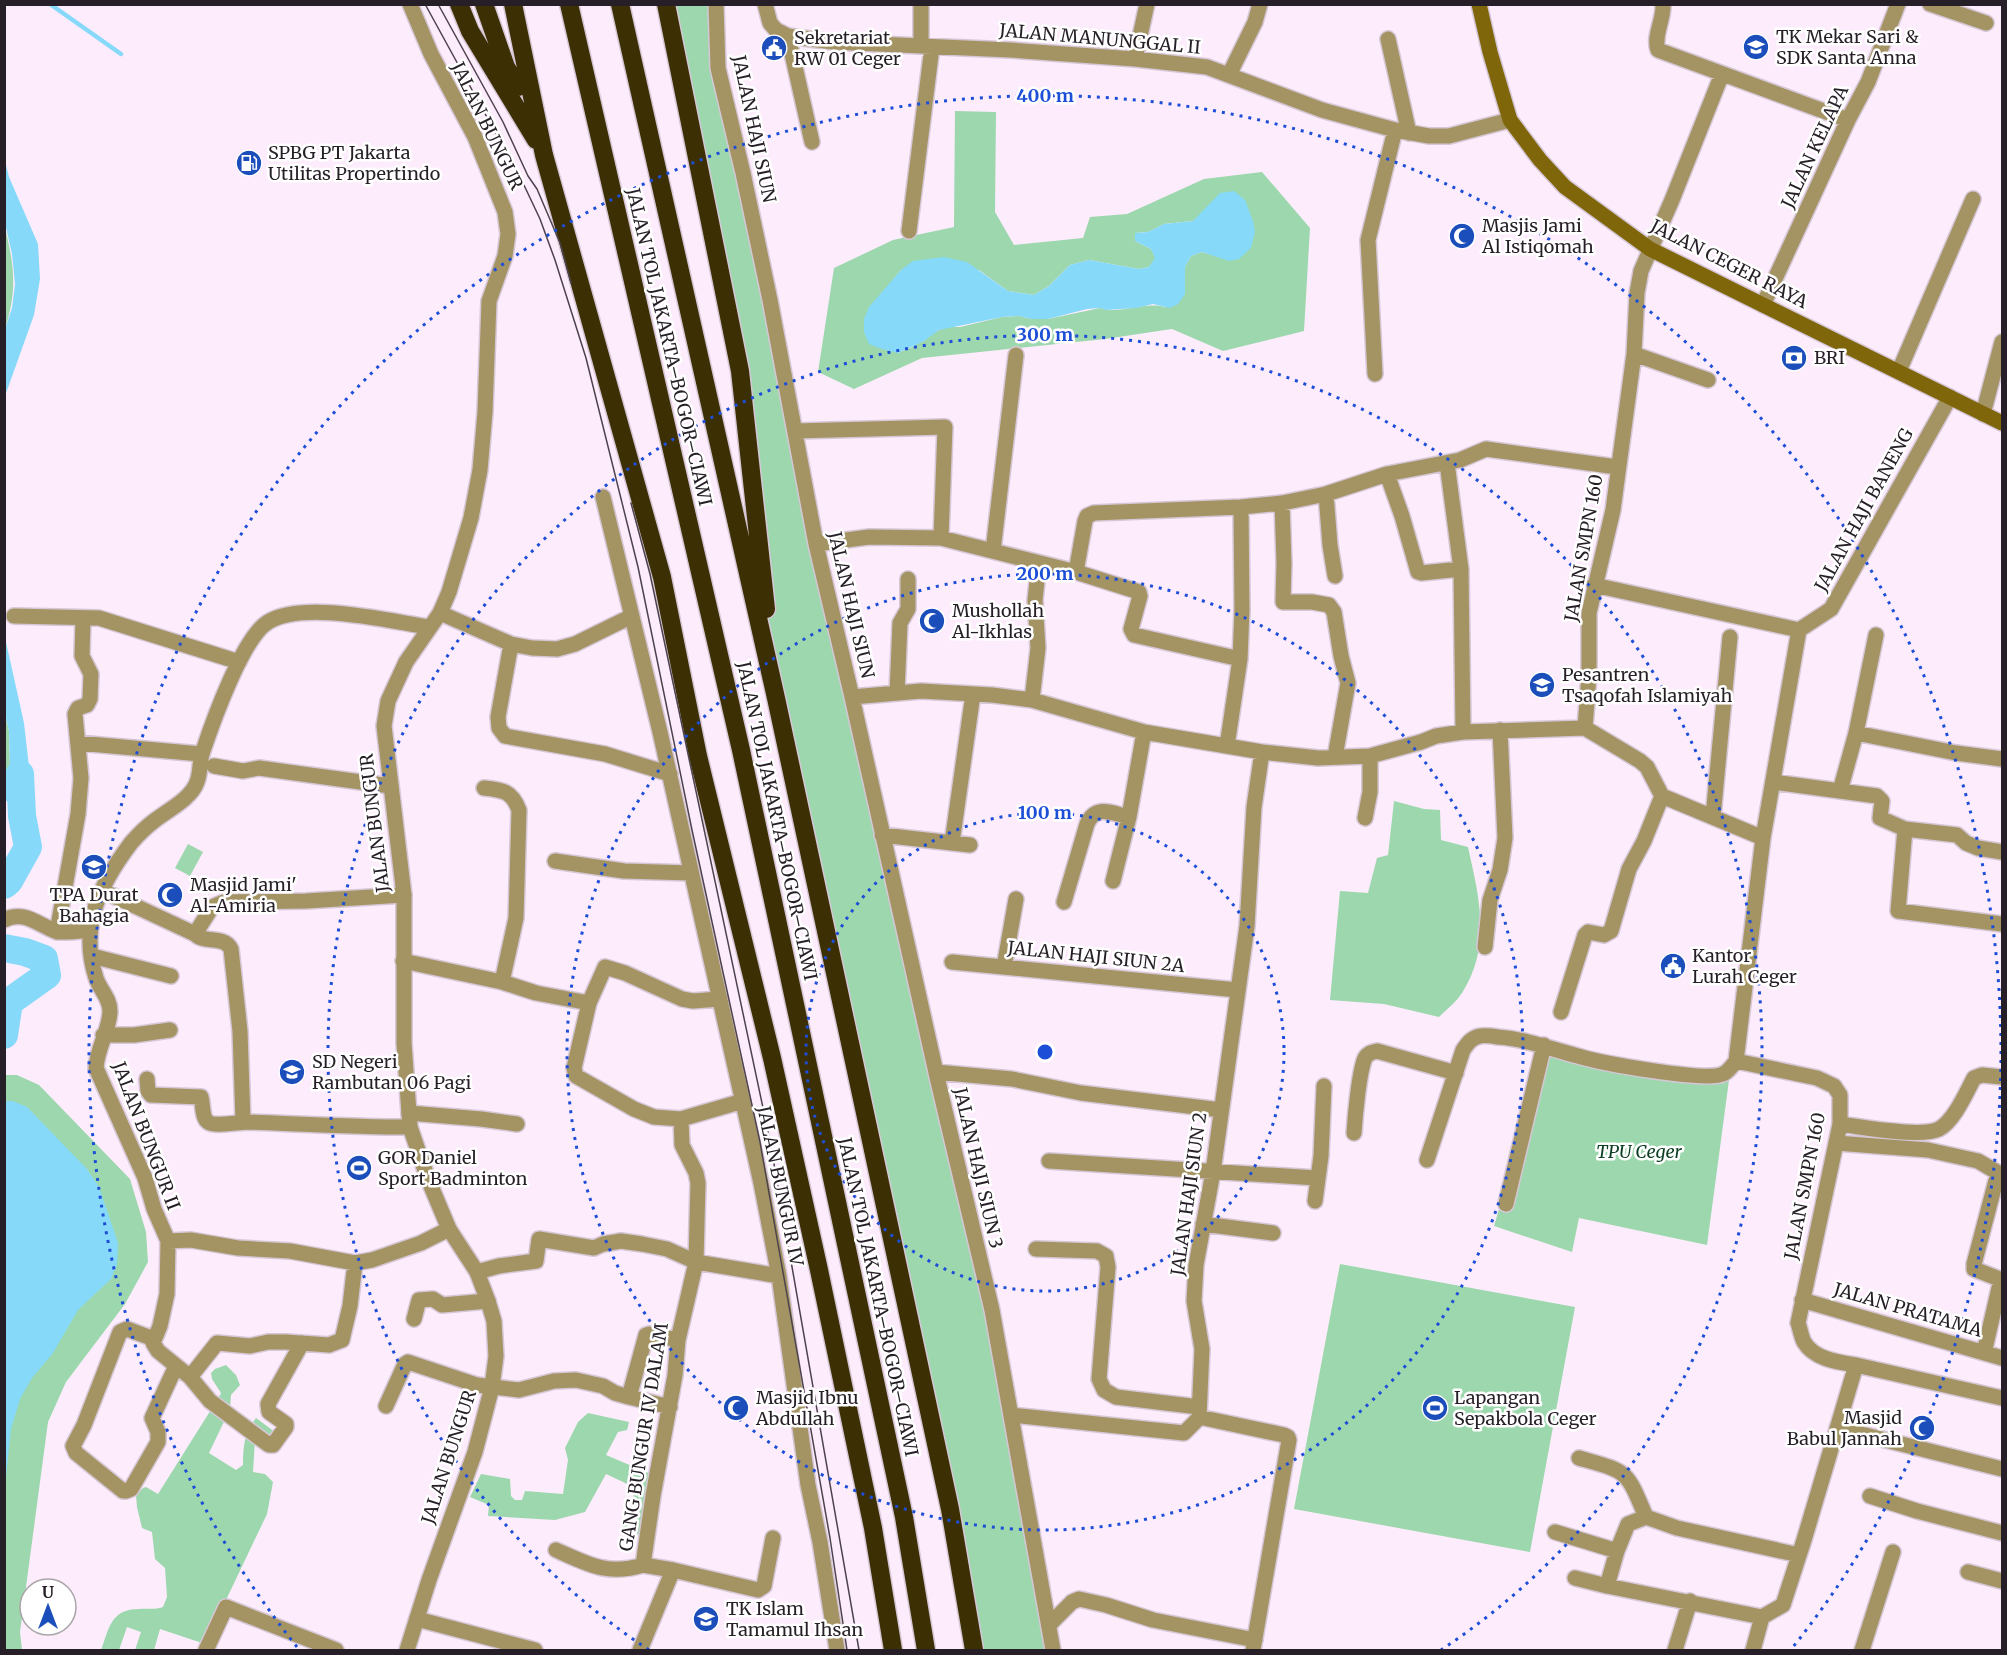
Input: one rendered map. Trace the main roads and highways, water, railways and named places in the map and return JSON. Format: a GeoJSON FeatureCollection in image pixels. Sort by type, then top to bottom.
{"type":"FeatureCollection","features":[{"type":"Feature","properties":{"kind":"highway"},"geometry":{"type":"LineString","coordinates":[[459,4],[470,31],[544,154]]}},
{"type":"Feature","properties":{"kind":"highway"},"geometry":{"type":"LineString","coordinates":[[484,4],[506,67],[537,120]]}},
{"type":"Feature","properties":{"kind":"highway"},"geometry":{"type":"LineString","coordinates":[[513,4],[544,154],[662,577],[698,756],[772,1058],[819,1270],[873,1528],[893,1650]]}},
{"type":"Feature","properties":{"kind":"highway","name":"JALAN TOL JAKARTA–BOGOR–CIAWI"},"geometry":{"type":"LineString","coordinates":[[568,4],[741,750],[901,1505],[926,1650]]}},
{"type":"Feature","properties":{"kind":"highway","name":"JALAN TOL JAKARTA–BOGOR–CIAWI"},"geometry":{"type":"LineString","coordinates":[[620,4],[776,698],[950,1509],[974,1650]]}},
{"type":"Feature","properties":{"kind":"highway"},"geometry":{"type":"LineString","coordinates":[[666,4],[740,371],[776,698]]}},
{"type":"Feature","properties":{"kind":"main road","name":"JALAN CEGER RAYA"},"geometry":{"type":"LineString","coordinates":[[1479,4],[1510,120],[1540,160],[1565,187],[1650,249],[2002,423]]}},
{"type":"Feature","properties":{"kind":"water"},"geometry":{"type":"Polygon","coordinates":[[[4,157],[9,177],[38,244],[40,279],[34,315],[5,396],[5,329],[12,308],[15,284],[12,254],[5,223],[4,157]]]}},
{"type":"Feature","properties":{"kind":"water"},"geometry":{"type":"Polygon","coordinates":[[[1234,191],[1245,200],[1253,221],[1255,232],[1251,248],[1239,259],[1229,261],[1202,252],[1191,256],[1185,267],[1185,294],[1178,304],[1170,308],[1153,304],[1136,308],[1087,309],[1048,319],[1002,317],[939,330],[924,341],[898,353],[869,344],[864,332],[864,319],[869,307],[901,270],[913,261],[944,257],[967,262],[1008,291],[1034,295],[1049,286],[1070,265],[1089,260],[1139,269],[1149,267],[1155,258],[1151,249],[1135,241],[1135,233],[1148,232],[1164,224],[1193,221],[1220,193],[1234,191]]]}},
{"type":"Feature","properties":{"kind":"water"},"geometry":{"type":"Polygon","coordinates":[[[4,633],[24,723],[35,819],[5,800],[5,770],[10,767],[9,731],[4,709],[4,633]]]}},
{"type":"Feature","properties":{"kind":"water"},"geometry":{"type":"Polygon","coordinates":[[[5,1101],[13,1101],[27,1107],[87,1169],[99,1187],[118,1243],[117,1265],[111,1279],[78,1310],[53,1353],[32,1378],[20,1399],[11,1429],[5,1487],[5,1101]]]}},
{"type":"Feature","properties":{"kind":"waterway"},"geometry":{"type":"LineString","coordinates":[[50,4],[121,54]]}},
{"type":"Feature","properties":{"kind":"waterway"},"geometry":{"type":"LineString","coordinates":[[4,885],[9,881],[28,847],[22,816],[20,774]]}},
{"type":"Feature","properties":{"kind":"waterway"},"geometry":{"type":"LineString","coordinates":[[4,948],[44,959],[47,975],[9,1002],[4,1035]]}},
{"type":"Feature","properties":{"kind":"tram line"},"geometry":{"type":"LineString","coordinates":[[425,4],[523,183],[540,219],[586,358],[638,567],[760,1142],[830,1538],[847,1650]]}},
{"type":"Feature","properties":{"kind":"tram line"},"geometry":{"type":"LineString","coordinates":[[438,4],[503,122],[528,176],[537,189],[560,243],[571,283]]}},
{"type":"Feature","properties":{"kind":"tram line"},"geometry":{"type":"LineString","coordinates":[[631,503],[650,574],[770,1141],[859,1650]]}},
{"type":"Feature","properties":{"kind":"place","name":"TK Mekar Sari & SDK Santa Anna"},"geometry":{"type":"Point","coordinates":[1756,47]}},
{"type":"Feature","properties":{"kind":"place","name":"Sekretariat RW 01 Ceger"},"geometry":{"type":"Point","coordinates":[774,48]}},
{"type":"Feature","properties":{"kind":"place","name":"SPBG PT Jakarta Utilitas Propertindo"},"geometry":{"type":"Point","coordinates":[249,163]}},
{"type":"Feature","properties":{"kind":"place","name":"Masjis Jami Al Istiqomah"},"geometry":{"type":"Point","coordinates":[1462,236]}},
{"type":"Feature","properties":{"kind":"place","name":"BRI"},"geometry":{"type":"Point","coordinates":[1794,358]}},
{"type":"Feature","properties":{"kind":"place","name":"Mushollah Al-Ikhlas"},"geometry":{"type":"Point","coordinates":[932,621]}},
{"type":"Feature","properties":{"kind":"place","name":"Pesantren Tsaqofah Islamiyah"},"geometry":{"type":"Point","coordinates":[1542,685]}},
{"type":"Feature","properties":{"kind":"place","name":"TPA Durat Bahagia"},"geometry":{"type":"Point","coordinates":[94,867]}},
{"type":"Feature","properties":{"kind":"place","name":"Masjid Jami' Al-Amiria"},"geometry":{"type":"Point","coordinates":[170,895]}},
{"type":"Feature","properties":{"kind":"place","name":"Kantor Lurah Ceger"},"geometry":{"type":"Point","coordinates":[1673,966]}},
{"type":"Feature","properties":{"kind":"place","name":"SD Negeri Rambutan 06 Pagi"},"geometry":{"type":"Point","coordinates":[292,1072]}},
{"type":"Feature","properties":{"kind":"place","name":"GOR Daniel Sport Badminton"},"geometry":{"type":"Point","coordinates":[359,1168]}},
{"type":"Feature","properties":{"kind":"place","name":"Masjid Ibnu Abdullah"},"geometry":{"type":"Point","coordinates":[736,1408]}},
{"type":"Feature","properties":{"kind":"place","name":"Lapangan Sepakbola Ceger"},"geometry":{"type":"Point","coordinates":[1435,1408]}},
{"type":"Feature","properties":{"kind":"place","name":"Masjid Babul Jannah"},"geometry":{"type":"Point","coordinates":[1922,1428]}},
{"type":"Feature","properties":{"kind":"place","name":"TK Islam Tamamul Ihsan"},"geometry":{"type":"Point","coordinates":[706,1619]}},
{"type":"Feature","properties":{"kind":"park label","name":"TPU Ceger"},"geometry":{"type":"Point","coordinates":[1639,1152]}}]}
